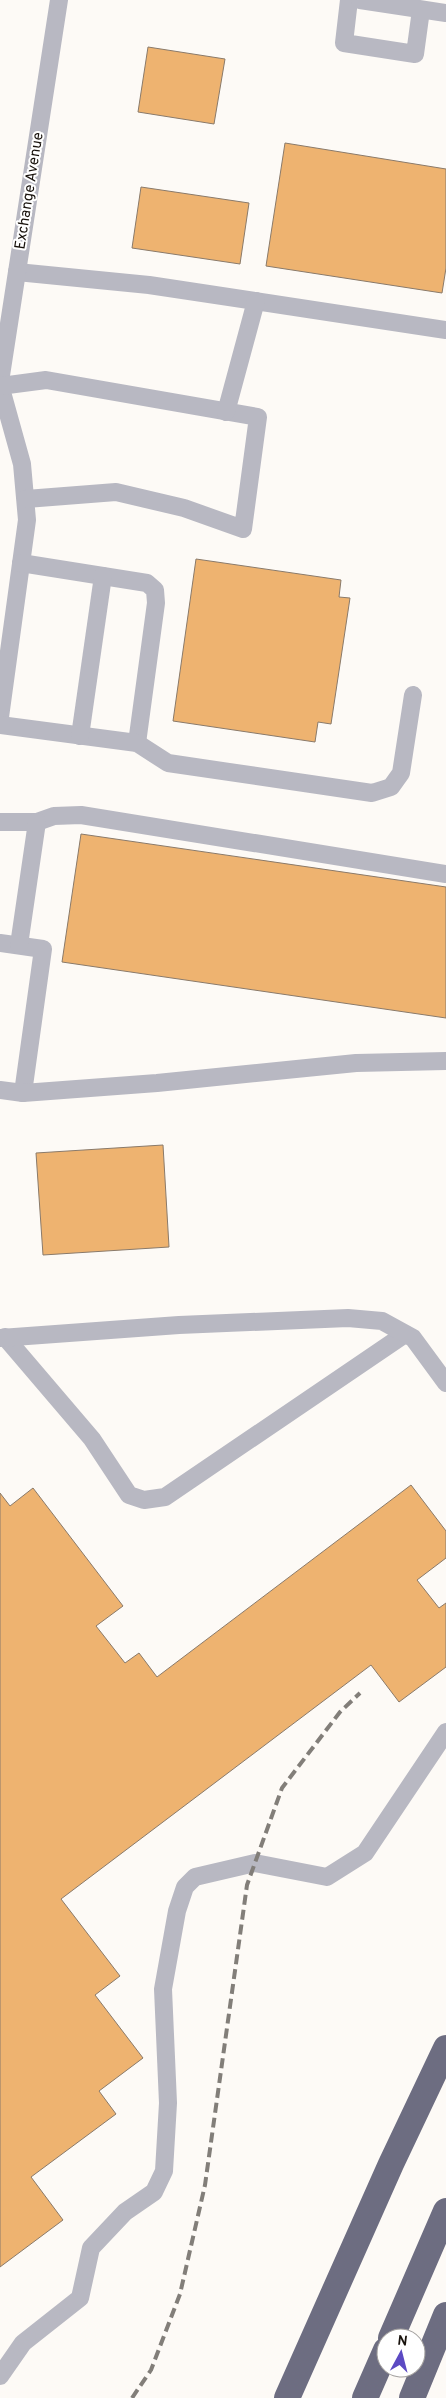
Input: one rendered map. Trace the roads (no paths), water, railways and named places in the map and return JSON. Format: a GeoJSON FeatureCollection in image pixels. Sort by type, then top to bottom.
{"type":"FeatureCollection","features":[{"type":"Feature","properties":{"kind":"highway"},"geometry":{"type":"LineString","coordinates":[[288,2398],[391,2164],[446,2048]]}},
{"type":"Feature","properties":{"kind":"highway"},"geometry":{"type":"LineString","coordinates":[[395,2328],[446,2211]]}},
{"type":"Feature","properties":{"kind":"highway"},"geometry":{"type":"LineString","coordinates":[[412,2398],[446,2315]]}},
{"type":"Feature","properties":{"kind":"highway"},"geometry":{"type":"LineString","coordinates":[[366,2398],[376,2374]]}},
{"type":"Feature","properties":{"kind":"street","name":"Exchange Avenue"},"geometry":{"type":"LineString","coordinates":[[0,717],[6,635],[22,563],[28,520],[22,464],[0,384],[59,0]]}},
{"type":"Feature","properties":{"kind":"street"},"geometry":{"type":"LineString","coordinates":[[349,0],[344,43],[415,54],[422,10]]}},
{"type":"Feature","properties":{"kind":"street"},"geometry":{"type":"LineString","coordinates":[[360,0],[446,13]]}},
{"type":"Feature","properties":{"kind":"street"},"geometry":{"type":"LineString","coordinates":[[17,272],[149,286],[446,330]]}},
{"type":"Feature","properties":{"kind":"street"},"geometry":{"type":"LineString","coordinates":[[226,412],[256,301]]}},
{"type":"Feature","properties":{"kind":"street"},"geometry":{"type":"LineString","coordinates":[[0,384],[46,380],[258,417],[243,529],[184,508],[116,492],[26,499]]}},
{"type":"Feature","properties":{"kind":"street"},"geometry":{"type":"LineString","coordinates":[[22,563],[147,583],[155,590],[156,603],[137,743]]}},
{"type":"Feature","properties":{"kind":"street"},"geometry":{"type":"LineString","coordinates":[[80,736],[103,576]]}},
{"type":"Feature","properties":{"kind":"street"},"geometry":{"type":"LineString","coordinates":[[0,725],[137,743],[168,763],[372,793],[391,787],[401,773],[413,695]]}},
{"type":"Feature","properties":{"kind":"street"},"geometry":{"type":"LineString","coordinates":[[0,822],[37,822],[54,816],[82,815],[446,874]]}},
{"type":"Feature","properties":{"kind":"street"},"geometry":{"type":"LineString","coordinates":[[19,945],[37,822]]}},
{"type":"Feature","properties":{"kind":"street"},"geometry":{"type":"LineString","coordinates":[[0,943],[43,949],[23,1093]]}},
{"type":"Feature","properties":{"kind":"street"},"geometry":{"type":"LineString","coordinates":[[0,1090],[23,1093],[157,1083],[356,1063],[446,1062]]}},
{"type":"Feature","properties":{"kind":"street"},"geometry":{"type":"LineString","coordinates":[[3,1337],[179,1325],[348,1318],[382,1321],[413,1338],[446,1383]]}},
{"type":"Feature","properties":{"kind":"street"},"geometry":{"type":"LineString","coordinates":[[3,1337],[92,1439],[129,1495],[144,1500],[165,1496],[405,1334]]}},
{"type":"Feature","properties":{"kind":"street"},"geometry":{"type":"LineString","coordinates":[[0,2376],[23,2344],[80,2298],[92,2248],[125,2212],[154,2192],[164,2172],[168,2102],[163,1988],[177,1911],[185,1887],[195,1877],[255,1864],[327,1877],[365,1853],[446,1732]]}},
{"type":"Feature","properties":{"kind":"railway"},"geometry":{"type":"LineString","coordinates":[[132,2398],[151,2370],[180,2294],[205,2185],[247,1885],[282,1788],[340,1712],[360,1693]]}}]}
